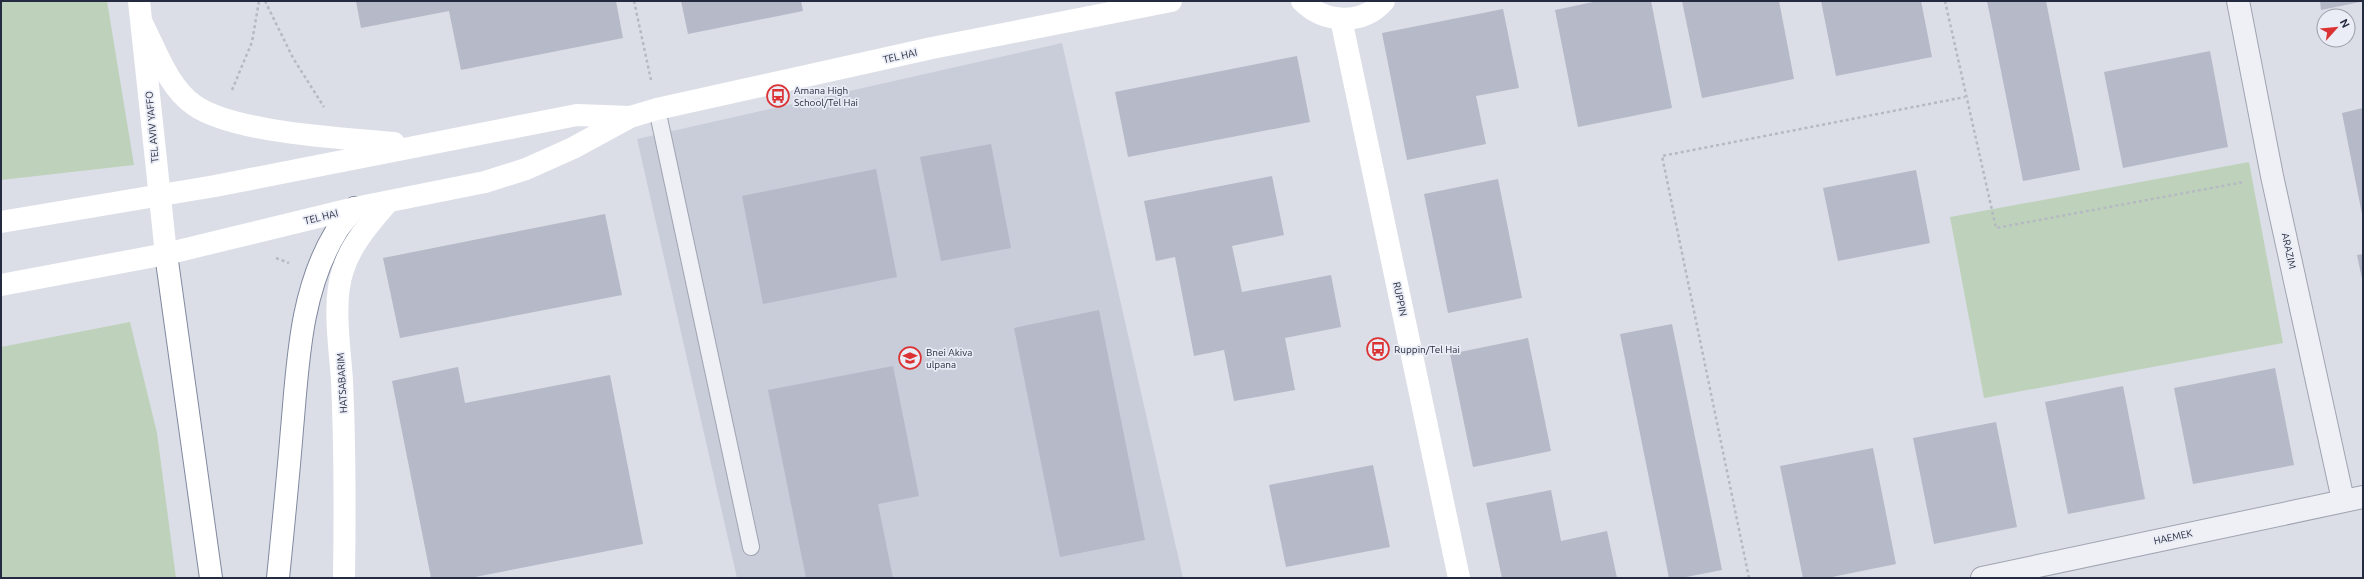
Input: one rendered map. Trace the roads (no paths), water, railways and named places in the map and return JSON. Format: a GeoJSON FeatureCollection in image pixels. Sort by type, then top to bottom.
{"type":"FeatureCollection","features":[{"type":"Feature","properties":{"kind":"main road","name":"TEL AVIV YAFFO"},"geometry":{"type":"LineString","coordinates":[[139,1],[158,196],[211,578]]}},
{"type":"Feature","properties":{"kind":"main road","name":"TEL HAI"},"geometry":{"type":"LineString","coordinates":[[1,285],[166,254],[355,208],[485,182],[526,170],[573,148],[630,117],[657,109],[932,48],[1171,1]]}},
{"type":"Feature","properties":{"kind":"main road"},"geometry":{"type":"LineString","coordinates":[[1302,1],[1310,9],[1329,17],[1341,19],[1361,16],[1379,7],[1384,1]]}},
{"type":"Feature","properties":{"kind":"main road","name":"RUPPIN"},"geometry":{"type":"LineString","coordinates":[[1341,19],[1459,578]]}},
{"type":"Feature","properties":{"kind":"main road"},"geometry":{"type":"LineString","coordinates":[[142,23],[176,87],[194,105],[242,124],[344,138],[417,145]]}},
{"type":"Feature","properties":{"kind":"main road","name":"TEL HAI"},"geometry":{"type":"LineString","coordinates":[[1,222],[158,196],[577,115],[630,117]]}},
{"type":"Feature","properties":{"kind":"main road","name":"HATSABARIM"},"geometry":{"type":"LineString","coordinates":[[344,578],[346,506],[339,285],[343,270],[352,250],[366,228],[388,202]]}},
{"type":"Feature","properties":{"kind":"main road"},"geometry":{"type":"LineString","coordinates":[[278,578],[299,364],[308,299],[327,250],[337,231],[355,208]]}},
{"type":"Feature","properties":{"kind":"street","name":"ARAZIM"},"geometry":{"type":"LineString","coordinates":[[2238,1],[2272,176],[2353,498]]}},
{"type":"Feature","properties":{"kind":"street","name":"HAEMEK"},"geometry":{"type":"LineString","coordinates":[[1982,578],[2353,498]]}},
{"type":"Feature","properties":{"kind":"lane"},"geometry":{"type":"LineString","coordinates":[[657,109],[751,547]]}},
{"type":"Feature","properties":{"kind":"place","name":"Amana High School/Tel Hai"},"geometry":{"type":"Point","coordinates":[778,96]}},
{"type":"Feature","properties":{"kind":"place","name":"Ruppin/Tel Hai"},"geometry":{"type":"Point","coordinates":[1378,349]}},
{"type":"Feature","properties":{"kind":"place","name":"Bnei Akiva ulpana"},"geometry":{"type":"Point","coordinates":[910,358]}}]}
